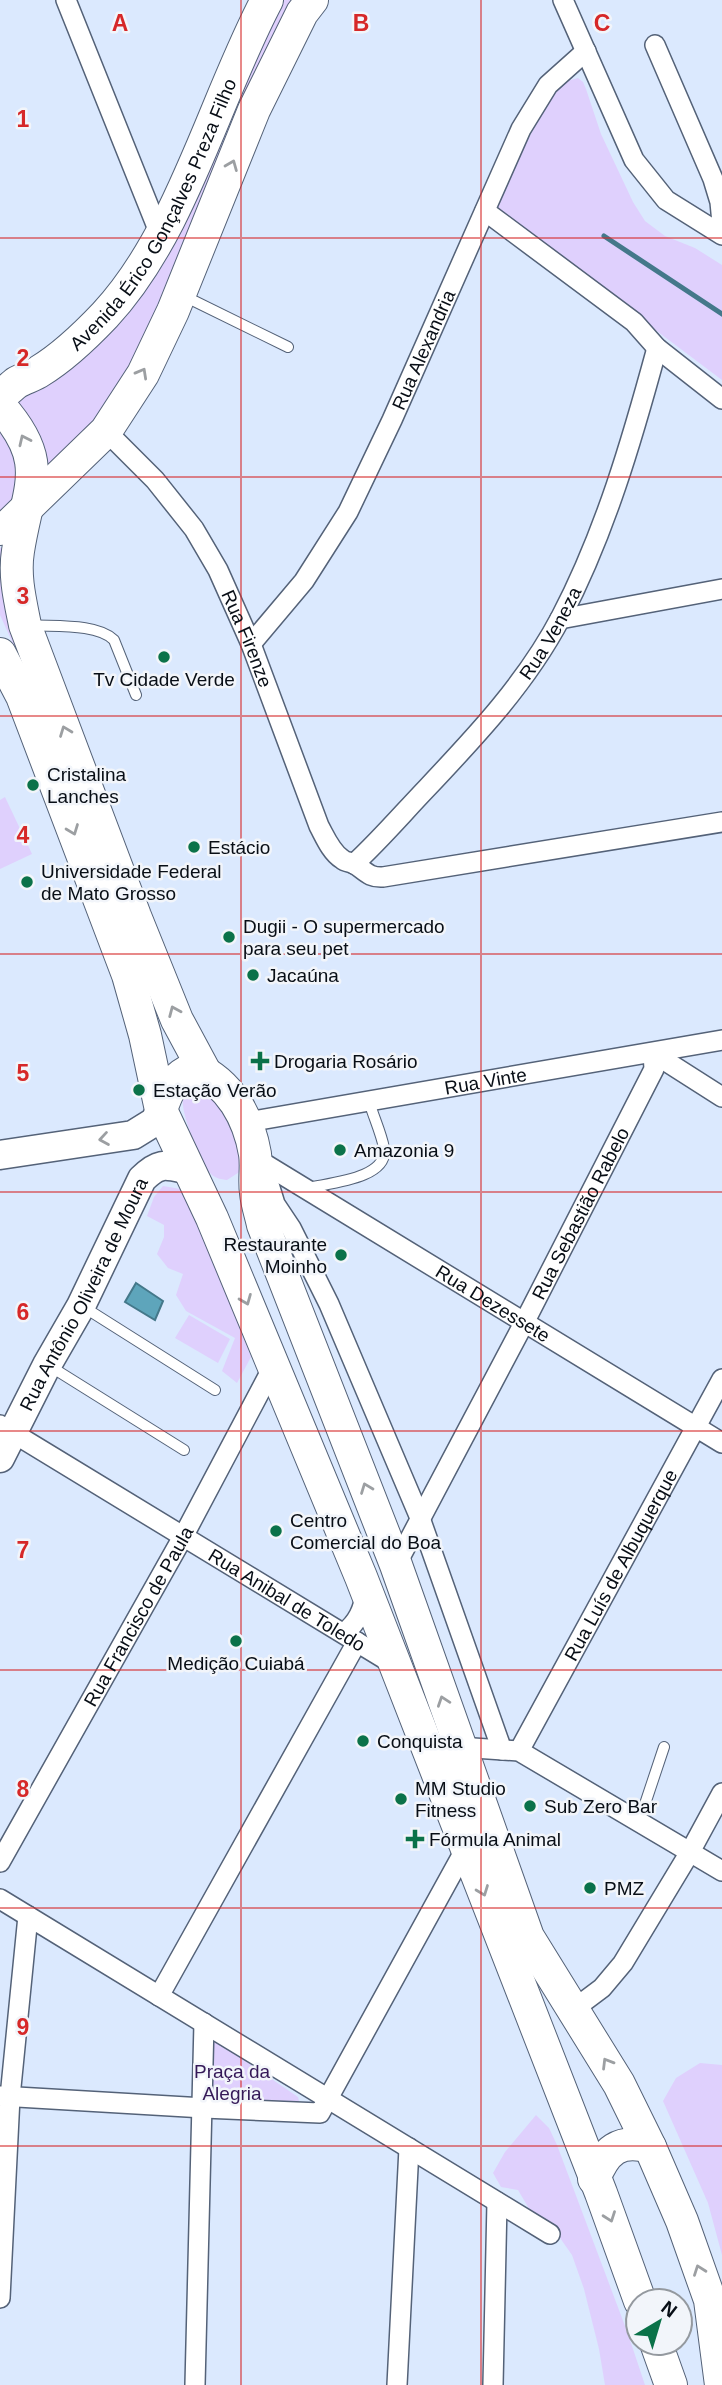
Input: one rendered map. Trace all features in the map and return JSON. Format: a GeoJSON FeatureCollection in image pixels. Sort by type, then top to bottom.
{"type":"FeatureCollection","features":[{"type":"Feature","properties":{"kind":"main road","name":"Avenida Érico Gonçalves Preza Filho"},"geometry":{"type":"LineString","coordinates":[[0,396],[15,384],[41,371],[76,343],[104,316],[129,286],[160,237],[249,34],[267,0]]}},
{"type":"Feature","properties":{"kind":"main road","name":"Avenida Érico Gonçalves Preza Filho"},"geometry":{"type":"LineString","coordinates":[[0,529],[8,526],[106,431],[143,373],[180,294],[254,110],[302,13],[312,0]]}},
{"type":"Feature","properties":{"kind":"main road"},"geometry":{"type":"LineString","coordinates":[[0,406],[19,430],[32,458],[33,475],[18,549],[16,578],[25,625],[135,916],[177,1020],[205,1072]]}},
{"type":"Feature","properties":{"kind":"main road"},"geometry":{"type":"LineString","coordinates":[[0,654],[22,696],[128,975],[145,1035],[161,1110],[212,1218],[366,1591],[601,2193],[635,2287]]}},
{"type":"Feature","properties":{"kind":"main road"},"geometry":{"type":"LineString","coordinates":[[161,1110],[168,1090],[176,1078],[195,1068],[205,1072],[228,1092],[247,1122],[258,1171],[263,1225],[396,1565],[528,1937],[620,2084],[682,2221],[710,2300],[721,2385]]}},
{"type":"Feature","properties":{"kind":"main road"},"geometry":{"type":"LineString","coordinates":[[189,1170],[214,1195],[226,1199],[239,1198],[258,1171]]}},
{"type":"Feature","properties":{"kind":"main road"},"geometry":{"type":"LineString","coordinates":[[594,2179],[601,2161],[611,2150],[627,2144],[650,2147]]}},
{"type":"Feature","properties":{"kind":"main road"},"geometry":{"type":"LineString","coordinates":[[661,2357],[671,2385]]}},
{"type":"Feature","properties":{"kind":"street"},"geometry":{"type":"LineString","coordinates":[[66,0],[160,237]]}},
{"type":"Feature","properties":{"kind":"street"},"geometry":{"type":"LineString","coordinates":[[562,0],[634,160],[666,201],[722,235]]}},
{"type":"Feature","properties":{"kind":"street"},"geometry":{"type":"LineString","coordinates":[[655,45],[713,179],[720,202],[722,223]]}},
{"type":"Feature","properties":{"kind":"street","name":"Rua Alexandria"},"geometry":{"type":"LineString","coordinates":[[251,644],[304,581],[348,512],[392,421],[521,129],[548,85],[586,51]]}},
{"type":"Feature","properties":{"kind":"street"},"geometry":{"type":"LineString","coordinates":[[485,211],[634,322],[657,348],[722,399]]}},
{"type":"Feature","properties":{"kind":"street","name":"Rua Veneza"},"geometry":{"type":"LineString","coordinates":[[354,864],[481,732],[523,677],[560,619],[611,499],[638,419],[657,348]]}},
{"type":"Feature","properties":{"kind":"street","name":"Rua Firenze"},"geometry":{"type":"LineString","coordinates":[[106,431],[155,480],[194,530],[218,570],[251,644],[319,826],[332,850],[365,874],[383,877],[722,822]]}},
{"type":"Feature","properties":{"kind":"street"},"geometry":{"type":"LineString","coordinates":[[560,619],[722,589]]}},
{"type":"Feature","properties":{"kind":"street","name":"Rua Vinte"},"geometry":{"type":"LineString","coordinates":[[247,1122],[722,1040]]}},
{"type":"Feature","properties":{"kind":"street"},"geometry":{"type":"LineString","coordinates":[[653,1052],[722,1097]]}},
{"type":"Feature","properties":{"kind":"street","name":"Rua Sebastião Rabelo"},"geometry":{"type":"LineString","coordinates":[[396,1565],[654,1069],[653,1052]]}},
{"type":"Feature","properties":{"kind":"street"},"geometry":{"type":"LineString","coordinates":[[0,1155],[133,1135],[154,1122],[161,1110]]}},
{"type":"Feature","properties":{"kind":"street","name":"Rua Antônio Oliveira de Moura"},"geometry":{"type":"LineString","coordinates":[[4,1439],[81,1306],[142,1179],[153,1168],[165,1164],[189,1170]]}},
{"type":"Feature","properties":{"kind":"street"},"geometry":{"type":"LineString","coordinates":[[258,1171],[291,1228],[329,1304],[419,1518],[510,1751]]}},
{"type":"Feature","properties":{"kind":"street","name":"Rua Dezessete"},"geometry":{"type":"LineString","coordinates":[[258,1171],[304,1189],[722,1443]]}},
{"type":"Feature","properties":{"kind":"street","name":"Rua Francisco de Paula"},"geometry":{"type":"LineString","coordinates":[[0,1862],[184,1535],[273,1367]]}},
{"type":"Feature","properties":{"kind":"street","name":"Rua Luís de Albuquerque"},"geometry":{"type":"LineString","coordinates":[[510,1751],[697,1428],[722,1379]]}},
{"type":"Feature","properties":{"kind":"street","name":"Rua Anibal de Toledo"},"geometry":{"type":"LineString","coordinates":[[4,1439],[184,1535],[393,1664]]}},
{"type":"Feature","properties":{"kind":"street"},"geometry":{"type":"LineString","coordinates":[[159,1996],[350,1638],[361,1613],[366,1591]]}},
{"type":"Feature","properties":{"kind":"street"},"geometry":{"type":"LineString","coordinates":[[459,1747],[510,1751],[722,1871]]}},
{"type":"Feature","properties":{"kind":"street"},"geometry":{"type":"LineString","coordinates":[[574,2009],[615,1974],[690,1852],[722,1793]]}},
{"type":"Feature","properties":{"kind":"street"},"geometry":{"type":"LineString","coordinates":[[5,2097],[320,2113],[466,1848]]}},
{"type":"Feature","properties":{"kind":"street"},"geometry":{"type":"LineString","coordinates":[[0,1899],[550,2234]]}},
{"type":"Feature","properties":{"kind":"street"},"geometry":{"type":"LineString","coordinates":[[0,2298],[5,2097],[28,1916]]}},
{"type":"Feature","properties":{"kind":"street"},"geometry":{"type":"LineString","coordinates":[[195,2385],[204,2109],[204,2023]]}},
{"type":"Feature","properties":{"kind":"street"},"geometry":{"type":"LineString","coordinates":[[397,2385],[409,2148]]}},
{"type":"Feature","properties":{"kind":"street"},"geometry":{"type":"LineString","coordinates":[[493,2385],[497,2202]]}},
{"type":"Feature","properties":{"kind":"lane"},"geometry":{"type":"LineString","coordinates":[[180,294],[288,346]]}},
{"type":"Feature","properties":{"kind":"lane"},"geometry":{"type":"LineString","coordinates":[[25,625],[96,630],[108,635],[114,640],[136,695]]}},
{"type":"Feature","properties":{"kind":"lane"},"geometry":{"type":"LineString","coordinates":[[304,1189],[363,1176],[374,1171],[380,1163],[384,1151],[369,1101]]}},
{"type":"Feature","properties":{"kind":"lane"},"geometry":{"type":"LineString","coordinates":[[81,1306],[215,1390]]}},
{"type":"Feature","properties":{"kind":"lane"},"geometry":{"type":"LineString","coordinates":[[47,1365],[184,1450]]}},
{"type":"Feature","properties":{"kind":"lane"},"geometry":{"type":"LineString","coordinates":[[639,1822],[664,1747]]}},
{"type":"Feature","properties":{"kind":"green space"},"geometry":{"type":"Polygon","coordinates":[[[275,0],[295,0],[152,337],[109,409],[44,481],[15,405],[28,390],[110,324],[275,0]]]}},
{"type":"Feature","properties":{"kind":"green space"},"geometry":{"type":"Polygon","coordinates":[[[578,78],[586,89],[601,134],[633,202],[645,221],[665,236],[695,248],[722,265],[722,380],[493,208],[553,91],[560,83],[578,78]]]}},
{"type":"Feature","properties":{"kind":"green space"},"geometry":{"type":"Polygon","coordinates":[[[0,424],[8,433],[22,490],[0,519],[0,424]]]}},
{"type":"Feature","properties":{"kind":"green space"},"geometry":{"type":"Polygon","coordinates":[[[6,547],[30,681],[0,615],[0,548],[6,547]]]}},
{"type":"Feature","properties":{"kind":"green space"},"geometry":{"type":"Polygon","coordinates":[[[5,797],[32,854],[0,869],[0,800],[5,797]]]}},
{"type":"Feature","properties":{"kind":"green space"},"geometry":{"type":"Polygon","coordinates":[[[196,1082],[208,1084],[236,1125],[241,1171],[227,1180],[212,1175],[207,1169],[188,1126],[183,1098],[187,1089],[196,1082]]]}},
{"type":"Feature","properties":{"kind":"green space"},"geometry":{"type":"Polygon","coordinates":[[[163,1186],[186,1190],[251,1357],[237,1383],[222,1371],[235,1338],[186,1311],[176,1295],[183,1274],[168,1268],[157,1254],[164,1237],[164,1225],[147,1216],[154,1197],[163,1186]]]}},
{"type":"Feature","properties":{"kind":"green space"},"geometry":{"type":"Polygon","coordinates":[[[189,1315],[230,1339],[218,1363],[175,1338],[189,1315]]]}},
{"type":"Feature","properties":{"kind":"green space","name":"Praça da Alegria"},"geometry":{"type":"Polygon","coordinates":[[[210,2037],[298,2097],[300,2105],[209,2105],[210,2037]]]}},
{"type":"Feature","properties":{"kind":"green space"},"geometry":{"type":"Polygon","coordinates":[[[700,2063],[722,2065],[722,2255],[708,2203],[663,2101],[676,2078],[700,2063]]]}},
{"type":"Feature","properties":{"kind":"green space"},"geometry":{"type":"Polygon","coordinates":[[[536,2115],[549,2128],[624,2323],[624,2357],[636,2357],[645,2385],[605,2385],[584,2289],[572,2255],[553,2228],[534,2217],[518,2190],[501,2187],[493,2173],[505,2152],[536,2115]]]}},
{"type":"Feature","properties":{"kind":"water"},"geometry":{"type":"Polygon","coordinates":[[[136,1283],[163,1301],[155,1320],[125,1302],[136,1283]]]}},
{"type":"Feature","properties":{"kind":"waterway"},"geometry":{"type":"LineString","coordinates":[[604,236],[722,314]]}},
{"type":"Feature","properties":{"kind":"place","name":"Tv Cidade Verde"},"geometry":{"type":"Point","coordinates":[164,657]}},
{"type":"Feature","properties":{"kind":"place","name":"Cristalina Lanches"},"geometry":{"type":"Point","coordinates":[33,785]}},
{"type":"Feature","properties":{"kind":"place","name":"Estácio"},"geometry":{"type":"Point","coordinates":[194,847]}},
{"type":"Feature","properties":{"kind":"place","name":"Universidade Federal de Mato Grosso"},"geometry":{"type":"Point","coordinates":[27,882]}},
{"type":"Feature","properties":{"kind":"place","name":"Dugii - O supermercado para seu pet"},"geometry":{"type":"Point","coordinates":[229,937]}},
{"type":"Feature","properties":{"kind":"place","name":"Jacaúna"},"geometry":{"type":"Point","coordinates":[253,975]}},
{"type":"Feature","properties":{"kind":"place","name":"Drogaria Rosário"},"geometry":{"type":"Point","coordinates":[260,1061]}},
{"type":"Feature","properties":{"kind":"place","name":"Estação Verão"},"geometry":{"type":"Point","coordinates":[139,1090]}},
{"type":"Feature","properties":{"kind":"place","name":"Amazonia 9"},"geometry":{"type":"Point","coordinates":[340,1150]}},
{"type":"Feature","properties":{"kind":"place","name":"Restaurante Moinho"},"geometry":{"type":"Point","coordinates":[341,1255]}},
{"type":"Feature","properties":{"kind":"place","name":"Centro Comercial do Boa"},"geometry":{"type":"Point","coordinates":[276,1531]}},
{"type":"Feature","properties":{"kind":"place","name":"Medição Cuiabá"},"geometry":{"type":"Point","coordinates":[236,1641]}},
{"type":"Feature","properties":{"kind":"place","name":"Conquista"},"geometry":{"type":"Point","coordinates":[363,1741]}},
{"type":"Feature","properties":{"kind":"place","name":"MM Studio Fitness"},"geometry":{"type":"Point","coordinates":[401,1799]}},
{"type":"Feature","properties":{"kind":"place","name":"Sub Zero Bar"},"geometry":{"type":"Point","coordinates":[530,1806]}},
{"type":"Feature","properties":{"kind":"place","name":"Fórmula Animal"},"geometry":{"type":"Point","coordinates":[415,1839]}},
{"type":"Feature","properties":{"kind":"place","name":"PMZ"},"geometry":{"type":"Point","coordinates":[590,1888]}}]}
